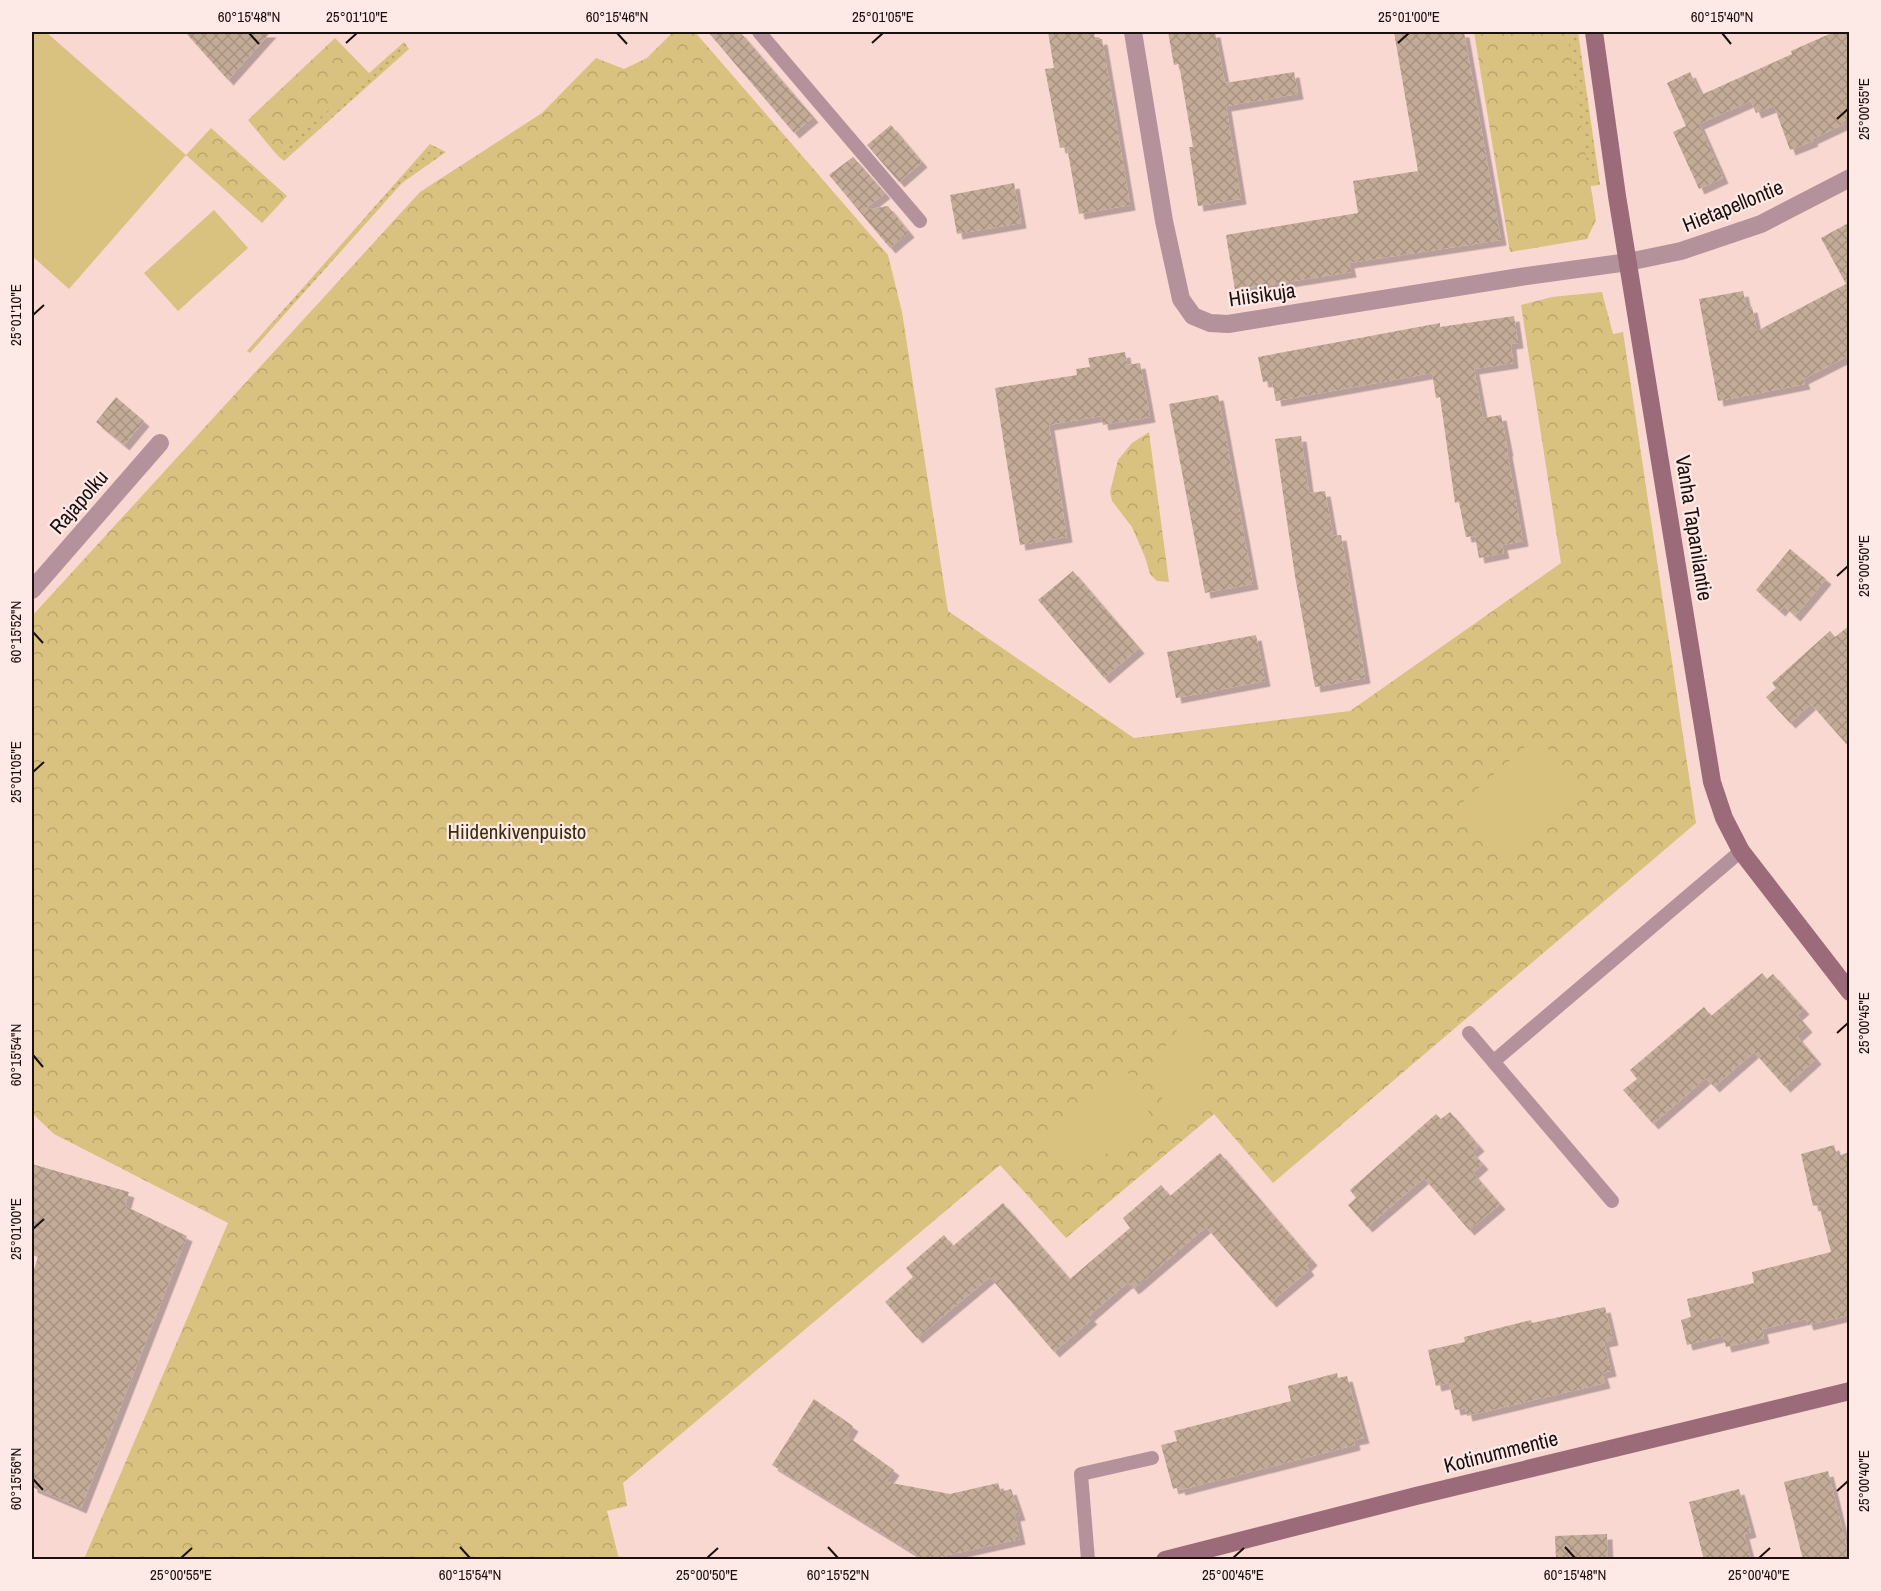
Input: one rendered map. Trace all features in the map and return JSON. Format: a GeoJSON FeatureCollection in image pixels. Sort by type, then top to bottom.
{"type":"FeatureCollection","features":[{"type":"Feature","properties":{"kind":"street","name":"Hiisikuja"},"geometry":{"type":"LineString","coordinates":[[1132,32],[1164,221],[1181,299],[1193,316],[1210,323],[1228,324],[1509,278],[1628,262]]}},
{"type":"Feature","properties":{"kind":"street","name":"Vanha Tapanilantie"},"geometry":{"type":"LineString","coordinates":[[1594,32],[1617,196],[1712,782],[1724,818],[1741,851],[1850,992]]}},
{"type":"Feature","properties":{"kind":"street","name":"Hietapellontie"},"geometry":{"type":"LineString","coordinates":[[1628,262],[1681,251],[1761,224],[1850,178]]}},
{"type":"Feature","properties":{"kind":"street","name":"Rajapolku"},"geometry":{"type":"LineString","coordinates":[[32,590],[160,444]]}},
{"type":"Feature","properties":{"kind":"street","name":"Kotinummentie"},"geometry":{"type":"LineString","coordinates":[[1165,1560],[1416,1496],[1850,1391]]}},
{"type":"Feature","properties":{"kind":"lane"},"geometry":{"type":"LineString","coordinates":[[759,32],[920,221]]}},
{"type":"Feature","properties":{"kind":"lane"},"geometry":{"type":"LineString","coordinates":[[1494,1061],[1741,851]]}},
{"type":"Feature","properties":{"kind":"lane"},"geometry":{"type":"LineString","coordinates":[[1469,1033],[1612,1201]]}},
{"type":"Feature","properties":{"kind":"lane"},"geometry":{"type":"LineString","coordinates":[[1088,1560],[1081,1474],[1152,1458]]}},
{"type":"Feature","properties":{"kind":"green space"},"geometry":{"type":"Polygon","coordinates":[[[32,32],[46,32],[186,155],[69,289],[32,256],[32,32]]]}},
{"type":"Feature","properties":{"kind":"green space","name":"Hiidenkivenpuisto"},"geometry":{"type":"Polygon","coordinates":[[[673,32],[695,32],[888,255],[902,312],[948,611],[1134,738],[1350,711],[1561,563],[1521,305],[1552,297],[1602,292],[1613,334],[1623,332],[1696,823],[1273,1183],[1214,1114],[1066,1238],[1000,1165],[623,1483],[627,1506],[607,1511],[619,1559],[84,1559],[228,1223],[54,1134],[32,1113],[32,616],[420,192],[542,113],[596,58],[624,69],[647,58],[673,32]]]}},
{"type":"Feature","properties":{"kind":"green space"},"geometry":{"type":"Polygon","coordinates":[[[1474,32],[1567,32],[1596,220],[1587,239],[1510,252],[1474,32]]]}},
{"type":"Feature","properties":{"kind":"green space"},"geometry":{"type":"Polygon","coordinates":[[[1558,32],[1578,32],[1600,185],[1587,185],[1558,32]]]}},
{"type":"Feature","properties":{"kind":"green space"},"geometry":{"type":"Polygon","coordinates":[[[335,38],[370,74],[277,155],[248,120],[335,38]]]}},
{"type":"Feature","properties":{"kind":"green space"},"geometry":{"type":"Polygon","coordinates":[[[404,42],[409,49],[284,161],[277,155],[404,42]]]}},
{"type":"Feature","properties":{"kind":"green space"},"geometry":{"type":"Polygon","coordinates":[[[211,128],[287,196],[262,223],[186,155],[211,128]]]}},
{"type":"Feature","properties":{"kind":"green space"},"geometry":{"type":"Polygon","coordinates":[[[430,144],[446,152],[402,183],[250,353],[247,351],[430,144]]]}},
{"type":"Feature","properties":{"kind":"green space"},"geometry":{"type":"Polygon","coordinates":[[[214,210],[248,248],[178,311],[144,273],[214,210]]]}},
{"type":"Feature","properties":{"kind":"green space"},"geometry":{"type":"Polygon","coordinates":[[[1149,432],[1169,582],[1157,581],[1150,574],[1132,527],[1112,501],[1110,492],[1118,460],[1132,443],[1149,432]]]}},
{"type":"Feature","properties":{"kind":"green space"},"geometry":{"type":"Polygon","coordinates":[[[1537,736],[1587,794],[1505,866],[1455,809],[1537,736]]]}},
{"type":"Feature","properties":{"kind":"green space"},"geometry":{"type":"Polygon","coordinates":[[[1186,1018],[1196,1021],[1205,1033],[1205,1050],[1200,1075],[1199,1118],[1176,1126],[1148,1070],[1186,1018]]]}},
{"type":"Feature","properties":{"kind":"green space"},"geometry":{"type":"Polygon","coordinates":[[[1129,1073],[1155,1125],[1068,1176],[1046,1131],[1072,1116],[1082,1104],[1129,1073]]]}},
{"type":"Feature","properties":{"kind":"building"},"geometry":{"type":"Polygon","coordinates":[[[185,32],[271,32],[228,80],[185,32]]]}},
{"type":"Feature","properties":{"kind":"building"},"geometry":{"type":"Polygon","coordinates":[[[708,32],[740,32],[813,117],[794,133],[708,32]]]}},
{"type":"Feature","properties":{"kind":"building"},"geometry":{"type":"Polygon","coordinates":[[[1048,32],[1094,32],[1095,40],[1102,39],[1130,205],[1079,214],[1067,147],[1060,148],[1045,69],[1054,68],[1048,32]]]}},
{"type":"Feature","properties":{"kind":"building"},"geometry":{"type":"Polygon","coordinates":[[[1168,32],[1215,32],[1225,83],[1294,72],[1298,94],[1226,106],[1241,199],[1198,206],[1189,147],[1193,147],[1179,64],[1174,65],[1168,32]]]}},
{"type":"Feature","properties":{"kind":"building"},"geometry":{"type":"Polygon","coordinates":[[[1394,32],[1464,32],[1501,240],[1349,263],[1351,272],[1235,290],[1226,235],[1358,213],[1353,181],[1418,171],[1394,32]]]}},
{"type":"Feature","properties":{"kind":"building"},"geometry":{"type":"Polygon","coordinates":[[[1834,32],[1850,32],[1850,121],[1812,139],[1813,141],[1790,150],[1774,106],[1756,113],[1751,101],[1699,124],[1723,178],[1699,189],[1673,132],[1686,126],[1667,83],[1690,72],[1701,95],[1792,54],[1791,51],[1834,32]]]}},
{"type":"Feature","properties":{"kind":"building"},"geometry":{"type":"Polygon","coordinates":[[[891,125],[922,162],[899,182],[867,145],[891,125]]]}},
{"type":"Feature","properties":{"kind":"building"},"geometry":{"type":"Polygon","coordinates":[[[853,157],[885,193],[864,210],[888,206],[909,232],[890,248],[829,175],[853,157]]]}},
{"type":"Feature","properties":{"kind":"building"},"geometry":{"type":"Polygon","coordinates":[[[1014,183],[1021,223],[957,234],[950,195],[1014,183]]]}},
{"type":"Feature","properties":{"kind":"building"},"geometry":{"type":"Polygon","coordinates":[[[1850,222],[1850,355],[1803,379],[1805,384],[1718,401],[1699,299],[1743,291],[1747,308],[1752,307],[1757,331],[1846,284],[1821,238],[1850,222]]]}},
{"type":"Feature","properties":{"kind":"building"},"geometry":{"type":"Polygon","coordinates":[[[1514,316],[1518,343],[1511,344],[1513,363],[1474,369],[1483,418],[1501,415],[1523,541],[1502,545],[1504,553],[1479,558],[1475,536],[1466,537],[1459,502],[1455,503],[1440,397],[1436,398],[1432,373],[1276,401],[1272,381],[1263,382],[1258,357],[1440,323],[1440,327],[1514,316]]]}},
{"type":"Feature","properties":{"kind":"building"},"geometry":{"type":"Polygon","coordinates":[[[1125,352],[1127,365],[1140,363],[1150,417],[1103,425],[1101,416],[1049,425],[1067,537],[1020,545],[995,388],[1077,375],[1076,369],[1090,367],[1088,358],[1125,352]]]}},
{"type":"Feature","properties":{"kind":"building"},"geometry":{"type":"Polygon","coordinates":[[[1218,395],[1253,584],[1205,593],[1169,404],[1218,395]]]}},
{"type":"Feature","properties":{"kind":"building"},"geometry":{"type":"Polygon","coordinates":[[[116,397],[144,421],[124,445],[96,422],[116,397]]]}},
{"type":"Feature","properties":{"kind":"building"},"geometry":{"type":"Polygon","coordinates":[[[1301,436],[1309,493],[1325,491],[1333,536],[1341,535],[1365,678],[1315,687],[1295,576],[1275,439],[1301,436]]]}},
{"type":"Feature","properties":{"kind":"building"},"geometry":{"type":"Polygon","coordinates":[[[1790,549],[1826,579],[1795,616],[1784,606],[1780,611],[1756,590],[1790,549]]]}},
{"type":"Feature","properties":{"kind":"building"},"geometry":{"type":"Polygon","coordinates":[[[1073,571],[1139,648],[1104,678],[1038,600],[1073,571]]]}},
{"type":"Feature","properties":{"kind":"building"},"geometry":{"type":"Polygon","coordinates":[[[1850,625],[1850,748],[1811,704],[1790,723],[1766,697],[1776,688],[1772,683],[1830,631],[1835,637],[1850,625]]]}},
{"type":"Feature","properties":{"kind":"building"},"geometry":{"type":"Polygon","coordinates":[[[1256,635],[1265,681],[1176,698],[1167,652],[1256,635]]]}},
{"type":"Feature","properties":{"kind":"building"},"geometry":{"type":"Polygon","coordinates":[[[1762,973],[1767,979],[1773,974],[1804,1009],[1797,1015],[1807,1027],[1797,1036],[1816,1059],[1785,1087],[1754,1052],[1714,1087],[1706,1078],[1653,1124],[1623,1090],[1637,1079],[1630,1070],[1704,1007],[1711,1016],[1762,973]]]}},
{"type":"Feature","properties":{"kind":"building"},"geometry":{"type":"Polygon","coordinates":[[[1450,1112],[1479,1146],[1472,1152],[1483,1164],[1473,1173],[1500,1204],[1469,1230],[1424,1178],[1367,1227],[1348,1205],[1356,1198],[1350,1190],[1436,1114],[1441,1119],[1450,1112]]]}},
{"type":"Feature","properties":{"kind":"building"},"geometry":{"type":"Polygon","coordinates":[[[1834,1145],[1837,1156],[1850,1152],[1850,1315],[1808,1325],[1806,1319],[1762,1329],[1764,1338],[1726,1347],[1723,1336],[1687,1345],[1681,1320],[1691,1317],[1687,1299],[1754,1283],[1752,1272],[1831,1252],[1819,1205],[1813,1206],[1801,1154],[1834,1145]]]}},
{"type":"Feature","properties":{"kind":"building"},"geometry":{"type":"Polygon","coordinates":[[[1220,1153],[1312,1260],[1306,1266],[1309,1270],[1271,1302],[1206,1227],[1136,1287],[1133,1289],[1128,1282],[1089,1316],[1092,1319],[1054,1352],[990,1277],[917,1338],[885,1302],[913,1277],[906,1268],[944,1235],[953,1246],[1003,1203],[1070,1279],[1130,1228],[1123,1218],[1161,1185],[1170,1196],[1220,1153]]]}},
{"type":"Feature","properties":{"kind":"building"},"geometry":{"type":"Polygon","coordinates":[[[32,1164],[129,1192],[125,1206],[187,1236],[81,1508],[32,1487],[32,1275],[38,1257],[32,1255],[32,1164]]]}},
{"type":"Feature","properties":{"kind":"building"},"geometry":{"type":"Polygon","coordinates":[[[1605,1307],[1613,1340],[1604,1342],[1611,1371],[1602,1373],[1605,1383],[1467,1416],[1465,1408],[1455,1410],[1449,1383],[1436,1386],[1428,1350],[1465,1342],[1464,1337],[1531,1320],[1532,1323],[1605,1307]]]}},
{"type":"Feature","properties":{"kind":"building"},"geometry":{"type":"Polygon","coordinates":[[[1337,1373],[1338,1378],[1347,1376],[1364,1438],[1354,1440],[1355,1445],[1180,1490],[1179,1487],[1173,1489],[1161,1445],[1177,1441],[1174,1431],[1291,1401],[1288,1386],[1337,1373]]]}},
{"type":"Feature","properties":{"kind":"building"},"geometry":{"type":"Polygon","coordinates":[[[814,1399],[853,1426],[847,1436],[894,1470],[886,1482],[950,1494],[998,1483],[1001,1492],[1011,1489],[1020,1515],[1015,1516],[1020,1539],[925,1560],[772,1465],[814,1399]]]}},
{"type":"Feature","properties":{"kind":"building"},"geometry":{"type":"Polygon","coordinates":[[[1828,1471],[1850,1560],[1803,1560],[1784,1482],[1828,1471]]]}},
{"type":"Feature","properties":{"kind":"building"},"geometry":{"type":"Polygon","coordinates":[[[1739,1489],[1751,1532],[1744,1534],[1751,1560],[1704,1560],[1689,1502],[1739,1489]]]}},
{"type":"Feature","properties":{"kind":"building"},"geometry":{"type":"Polygon","coordinates":[[[1607,1534],[1608,1560],[1556,1560],[1555,1536],[1607,1534]]]}}]}
